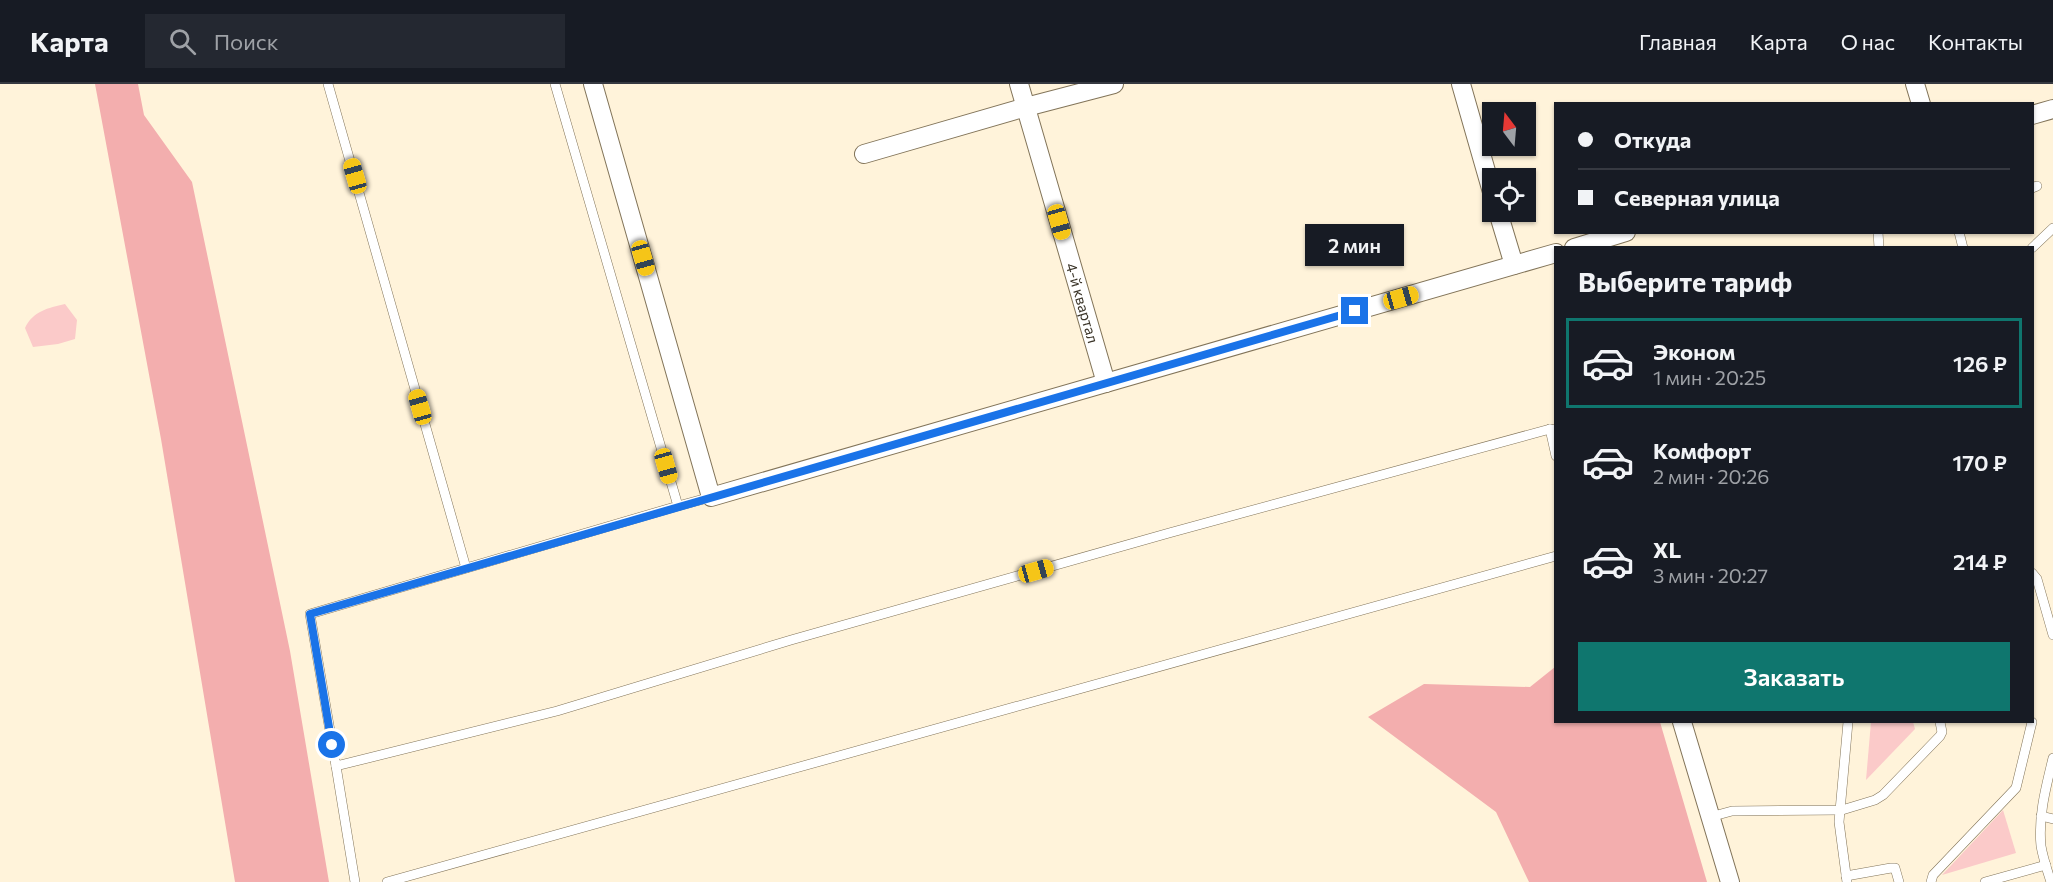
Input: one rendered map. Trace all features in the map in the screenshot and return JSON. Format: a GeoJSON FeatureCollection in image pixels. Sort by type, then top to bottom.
{"type":"FeatureCollection","features":[{"type":"Feature","properties":{"kind":"street"},"geometry":{"type":"LineString","coordinates":[[594,84],[711,497],[1554,254]]}},
{"type":"Feature","properties":{"kind":"street","name":"4-й квартал"},"geometry":{"type":"LineString","coordinates":[[1019,84],[1106,382]]}},
{"type":"Feature","properties":{"kind":"street"},"geometry":{"type":"LineString","coordinates":[[864,154],[1114,84]]}},
{"type":"Feature","properties":{"kind":"street"},"geometry":{"type":"LineString","coordinates":[[1461,84],[1485,168]]}},
{"type":"Feature","properties":{"kind":"street"},"geometry":{"type":"LineString","coordinates":[[1915,84],[1920,102]]}},
{"type":"Feature","properties":{"kind":"street"},"geometry":{"type":"LineString","coordinates":[[2034,114],[2053,109]]}},
{"type":"Feature","properties":{"kind":"street"},"geometry":{"type":"LineString","coordinates":[[1501,222],[1514,265]]}},
{"type":"Feature","properties":{"kind":"street"},"geometry":{"type":"LineString","coordinates":[[1580,246],[1620,234]]}},
{"type":"Feature","properties":{"kind":"street"},"geometry":{"type":"LineString","coordinates":[[1682,723],[1730,882]]}},
{"type":"Feature","properties":{"kind":"lane"},"geometry":{"type":"LineString","coordinates":[[328,84],[466,568]]}},
{"type":"Feature","properties":{"kind":"lane"},"geometry":{"type":"LineString","coordinates":[[555,84],[678,506]]}},
{"type":"Feature","properties":{"kind":"lane"},"geometry":{"type":"LineString","coordinates":[[2034,246],[2053,228]]}},
{"type":"Feature","properties":{"kind":"lane"},"geometry":{"type":"LineString","coordinates":[[336,766],[557,711],[803,637],[1158,537],[1553,430]]}},
{"type":"Feature","properties":{"kind":"lane"},"geometry":{"type":"LineString","coordinates":[[356,882],[310,614],[711,497]]}},
{"type":"Feature","properties":{"kind":"lane"},"geometry":{"type":"LineString","coordinates":[[387,882],[1554,557]]}},
{"type":"Feature","properties":{"kind":"lane"},"geometry":{"type":"LineString","coordinates":[[2034,575],[2053,635]]}},
{"type":"Feature","properties":{"kind":"lane"},"geometry":{"type":"LineString","coordinates":[[1848,723],[1839,810],[1839,831],[1847,879],[1892,868],[1899,882]]}},
{"type":"Feature","properties":{"kind":"lane"},"geometry":{"type":"LineString","coordinates":[[1710,817],[1732,811],[1839,810],[1875,800],[1883,795],[1940,736],[1942,732],[1940,723]]}},
{"type":"Feature","properties":{"kind":"lane"},"geometry":{"type":"LineString","coordinates":[[1931,882],[1933,875],[2016,788],[2031,723]]}},
{"type":"Feature","properties":{"kind":"lane"},"geometry":{"type":"LineString","coordinates":[[2051,882],[2041,846],[2041,816],[2053,758]]}},
{"type":"Feature","properties":{"kind":"lane"},"geometry":{"type":"LineString","coordinates":[[2041,816],[2053,819]]}},
{"type":"Feature","properties":{"kind":"lane"},"geometry":{"type":"LineString","coordinates":[[1985,882],[2046,865]]}},
{"type":"Feature","properties":{"kind":"shaded area"},"geometry":{"type":"Polygon","coordinates":[[[95,84],[138,84],[144,115],[192,182],[290,651],[329,882],[235,882],[161,439],[95,84]]]}},
{"type":"Feature","properties":{"kind":"shaded area"},"geometry":{"type":"Polygon","coordinates":[[[65,304],[77,320],[75,339],[33,347],[25,328],[28,322],[42,311],[65,304]]]}},
{"type":"Feature","properties":{"kind":"shaded area"},"geometry":{"type":"Polygon","coordinates":[[[1554,668],[1554,723],[1660,723],[1707,882],[1529,882],[1496,812],[1368,717],[1424,684],[1530,687],[1554,668]]]}},
{"type":"Feature","properties":{"kind":"shaded area"},"geometry":{"type":"Polygon","coordinates":[[[1871,723],[1913,723],[1915,729],[1866,780],[1871,723]]]}},
{"type":"Feature","properties":{"kind":"shaded area"},"geometry":{"type":"Polygon","coordinates":[[[2003,810],[2016,853],[1942,875],[2003,810]]]}},
{"type":"Feature","properties":{"kind":"route"},"geometry":{"type":"LineString","coordinates":[[332,745],[310,614],[1355,311]]}}]}
